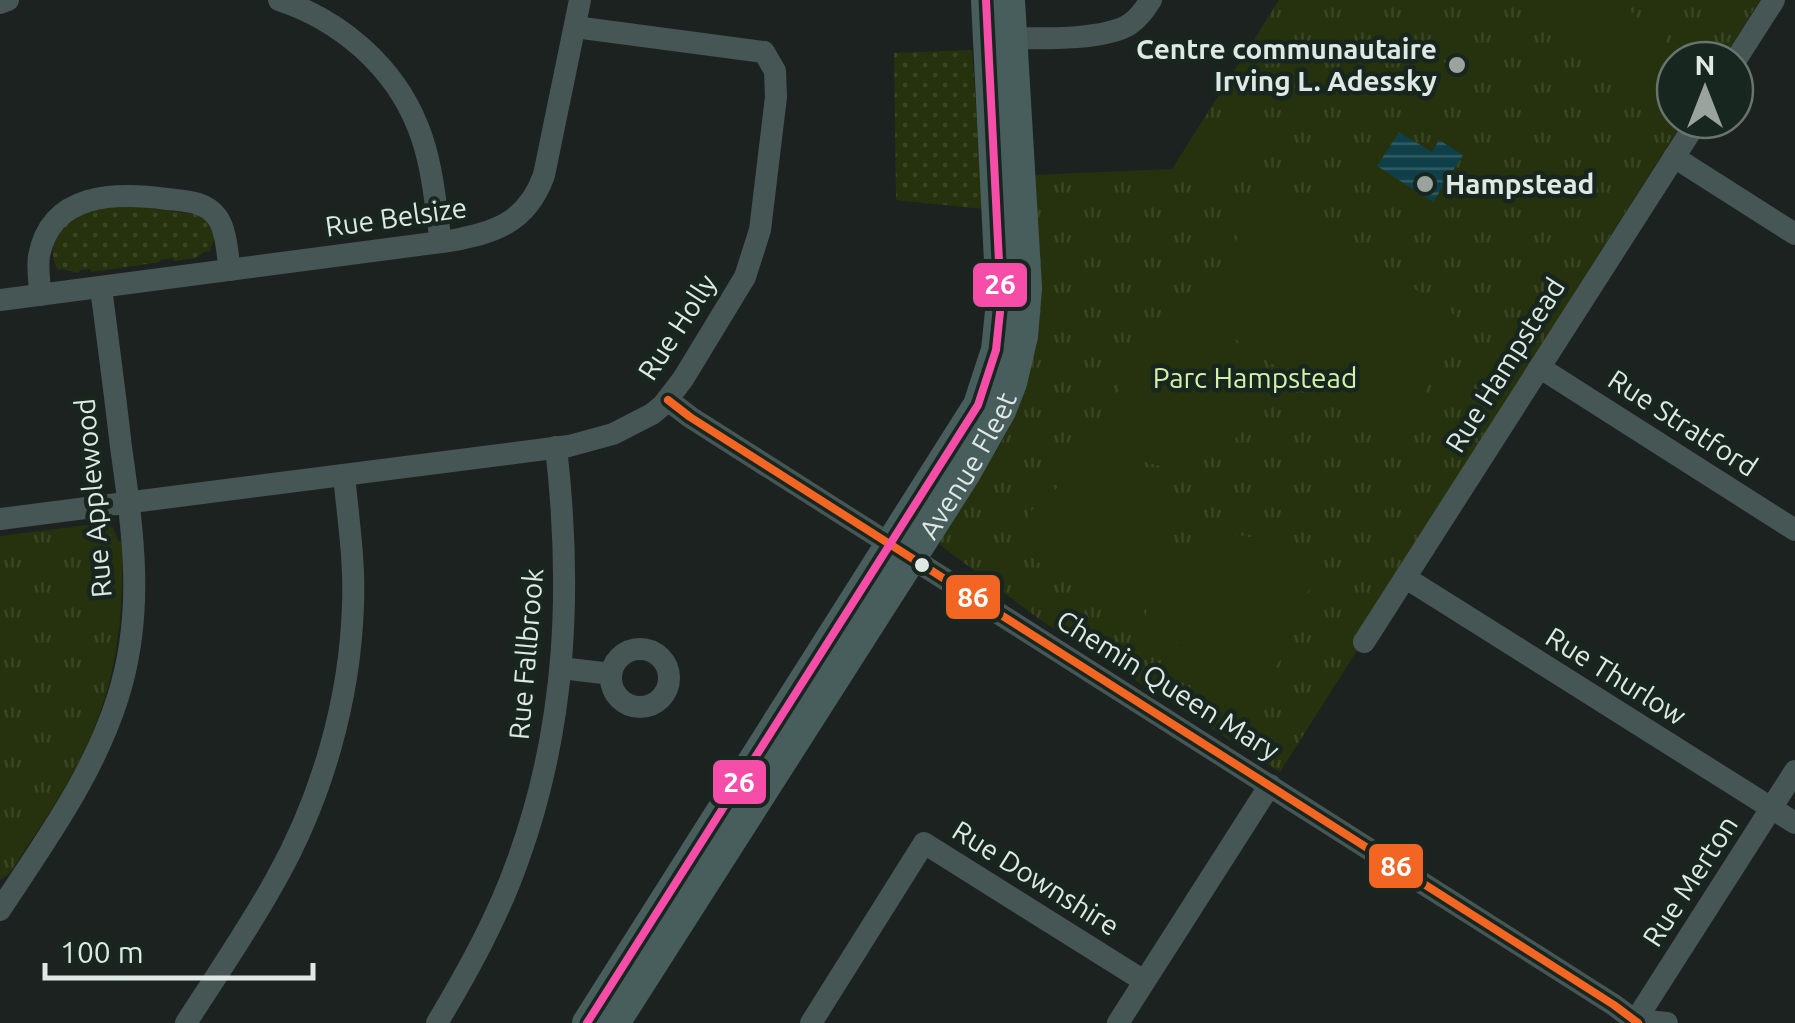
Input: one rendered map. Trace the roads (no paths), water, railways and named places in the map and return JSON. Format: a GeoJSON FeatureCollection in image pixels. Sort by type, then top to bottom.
{"type":"FeatureCollection","features":[{"type":"Feature","properties":{"kind":"main road","name":"Avenue Fleet"},"geometry":{"type":"LineString","coordinates":[[587,1023],[902,551],[966,473],[1002,410],[1023,336],[1027,288],[1000,38],[986,0]]}},
{"type":"Feature","properties":{"kind":"main road","name":"Avenue Fleet"},"geometry":{"type":"LineString","coordinates":[[1000,38],[1010,0]]}},
{"type":"Feature","properties":{"kind":"main road","name":"Avenue Fleet"},"geometry":{"type":"LineString","coordinates":[[615,1023],[902,551]]}},
{"type":"Feature","properties":{"kind":"street"},"geometry":{"type":"LineString","coordinates":[[0,3],[8,0]]}},
{"type":"Feature","properties":{"kind":"street"},"geometry":{"type":"LineString","coordinates":[[278,0],[332,23],[381,68],[398,91],[418,126],[427,154],[441,242]]}},
{"type":"Feature","properties":{"kind":"street","name":"Rue Belsize"},"geometry":{"type":"LineString","coordinates":[[0,300],[441,242],[500,228],[520,214],[536,194],[549,160],[580,0]]}},
{"type":"Feature","properties":{"kind":"street"},"geometry":{"type":"LineString","coordinates":[[1000,38],[1115,31],[1131,24],[1151,0]]}},
{"type":"Feature","properties":{"kind":"street"},"geometry":{"type":"LineString","coordinates":[[1748,40],[1774,0]]}},
{"type":"Feature","properties":{"kind":"street","name":"Rue Holly"},"geometry":{"type":"LineString","coordinates":[[0,519],[556,447],[603,438],[652,414],[668,400],[729,305],[754,252],[776,97],[775,71],[764,52],[574,27]]}},
{"type":"Feature","properties":{"kind":"street","name":"Rue Hampstead"},"geometry":{"type":"LineString","coordinates":[[1364,642],[1685,140]]}},
{"type":"Feature","properties":{"kind":"street"},"geometry":{"type":"LineString","coordinates":[[1674,156],[1795,234]]}},
{"type":"Feature","properties":{"kind":"street"},"geometry":{"type":"LineString","coordinates":[[40,295],[38,265],[52,224],[65,212],[98,197],[139,195],[197,203],[210,209],[223,230],[230,270]]}},
{"type":"Feature","properties":{"kind":"street","name":"Rue Applewood"},"geometry":{"type":"LineString","coordinates":[[0,909],[76,794],[105,732],[129,648],[136,564],[101,288]]}},
{"type":"Feature","properties":{"kind":"street","name":"Rue Stratford"},"geometry":{"type":"LineString","coordinates":[[1539,367],[1795,530]]}},
{"type":"Feature","properties":{"kind":"street","name":"Chemin Queen Mary"},"geometry":{"type":"LineString","coordinates":[[668,400],[1636,1022],[1667,1023]]}},
{"type":"Feature","properties":{"kind":"street","name":"Rue Fallbrook"},"geometry":{"type":"LineString","coordinates":[[437,1023],[480,948],[518,861],[545,768],[561,668],[566,572],[556,447]]}},
{"type":"Feature","properties":{"kind":"street"},"geometry":{"type":"LineString","coordinates":[[186,1023],[274,883],[322,776],[346,675],[353,604],[344,475]]}},
{"type":"Feature","properties":{"kind":"street","name":"Rue Thurlow"},"geometry":{"type":"LineString","coordinates":[[1406,578],[1795,824]]}},
{"type":"Feature","properties":{"kind":"street"},"geometry":{"type":"LineString","coordinates":[[561,668],[611,674]]}},
{"type":"Feature","properties":{"kind":"street","name":"Rue Merton"},"geometry":{"type":"LineString","coordinates":[[1636,1022],[1795,772]]}},
{"type":"Feature","properties":{"kind":"street"},"geometry":{"type":"LineString","coordinates":[[1118,1023],[1270,785]]}},
{"type":"Feature","properties":{"kind":"street","name":"Rue Downshire"},"geometry":{"type":"LineString","coordinates":[[810,1023],[924,843],[1144,981]]}},
{"type":"Feature","properties":{"kind":"water","name":"Hampstead"},"geometry":{"type":"Polygon","coordinates":[[[1399,132],[1432,152],[1439,140],[1463,155],[1433,202],[1377,166],[1399,132]]]}},
{"type":"Feature","properties":{"kind":"place","name":"Centre communautaire Irving L. Adessky"},"geometry":{"type":"Point","coordinates":[1457,65]}},
{"type":"Feature","properties":{"kind":"place","name":"Hampstead"},"geometry":{"type":"Point","coordinates":[1425,184]}},
{"type":"Feature","properties":{"kind":"park label","name":"Parc Hampstead"},"geometry":{"type":"Point","coordinates":[1255,378]}}]}
